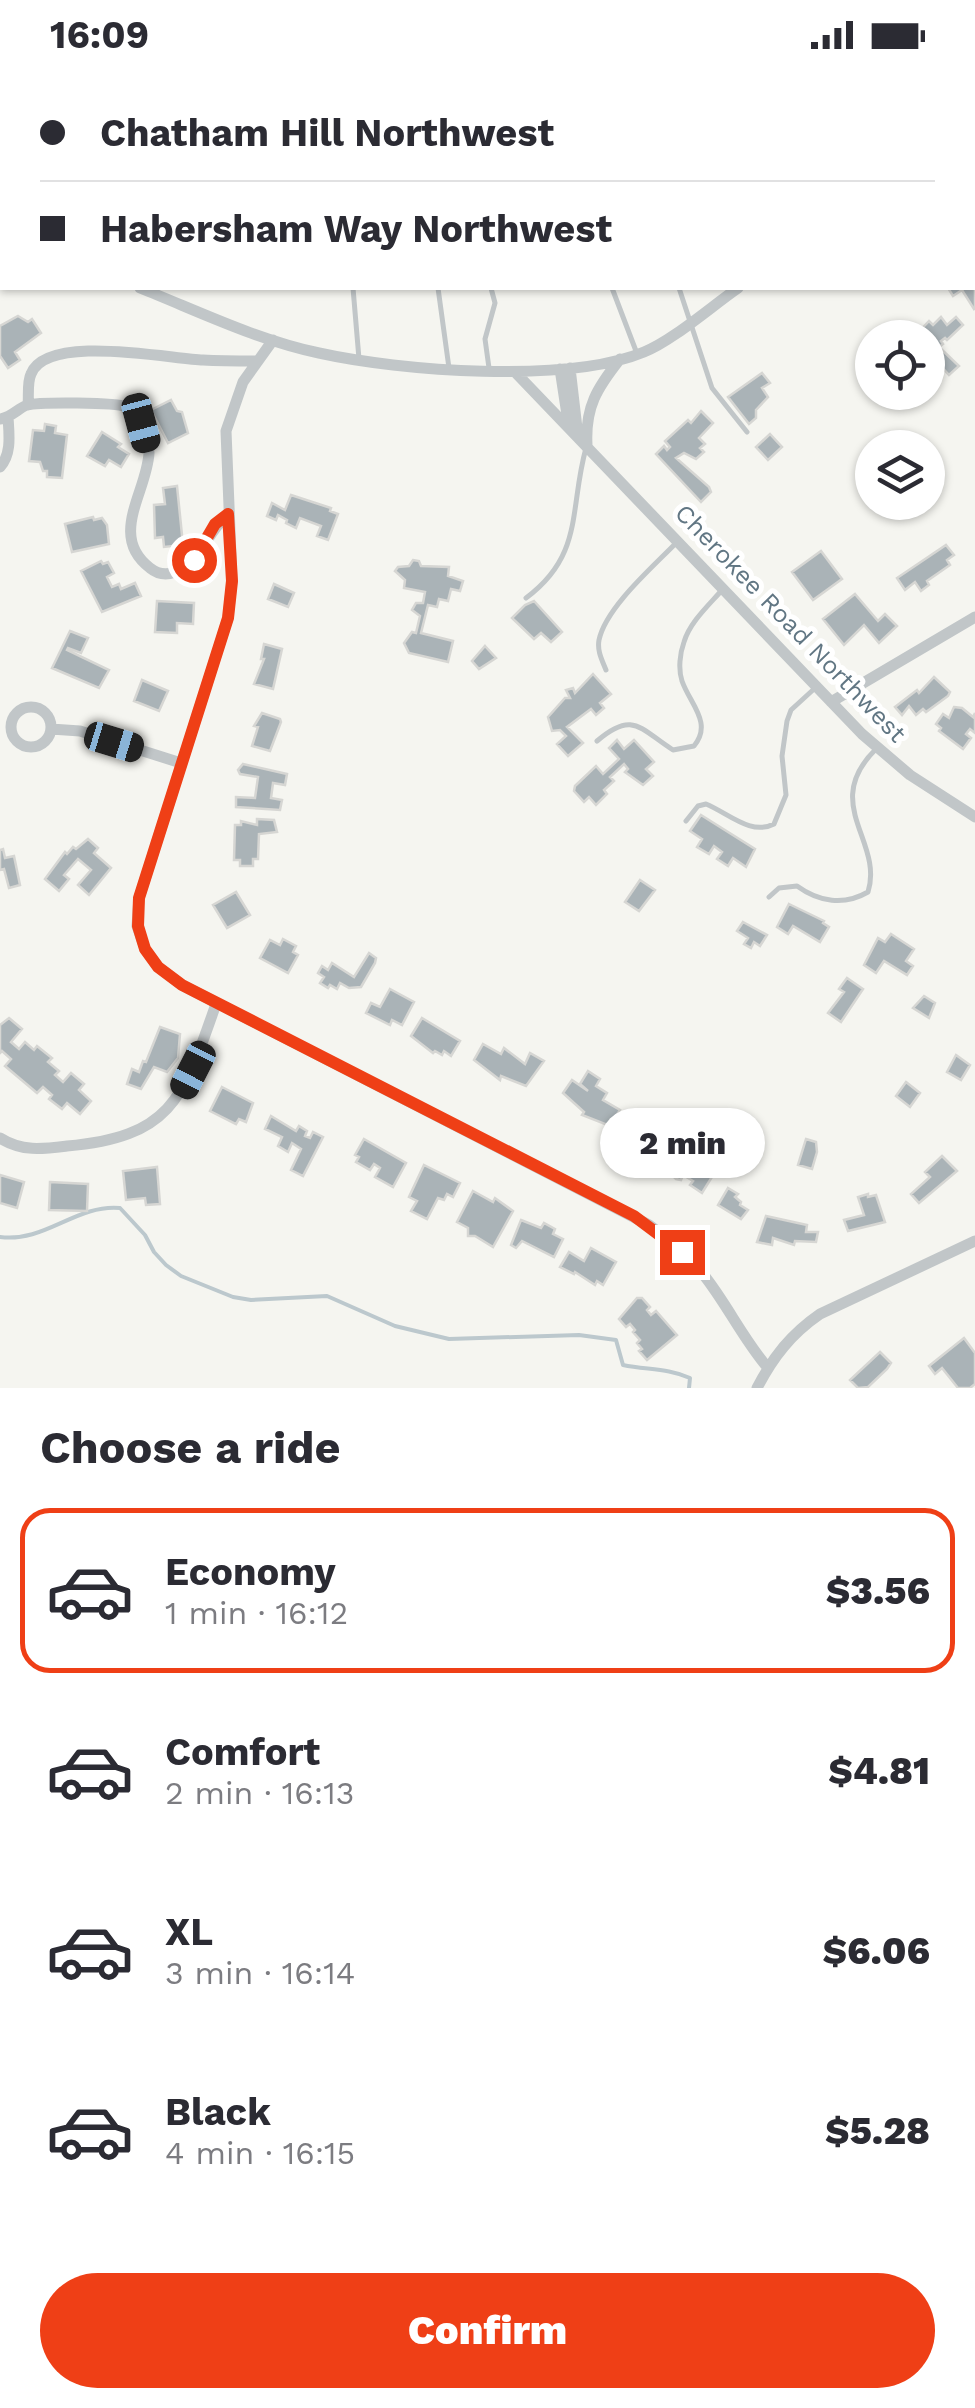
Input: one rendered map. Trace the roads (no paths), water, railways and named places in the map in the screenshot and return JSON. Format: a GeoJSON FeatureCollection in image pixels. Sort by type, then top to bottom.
{"type":"FeatureCollection","features":[{"type":"Feature","properties":{"kind":"street"},"geometry":{"type":"LineString","coordinates":[[145,290],[272,340],[318,353],[358,360],[515,372],[565,368],[647,351],[735,290]]}},
{"type":"Feature","properties":{"kind":"street"},"geometry":{"type":"LineString","coordinates":[[272,340],[243,382],[229,416],[225,447],[232,581],[228,618],[139,898],[138,926],[145,949],[158,967],[216,1004],[368,1078],[650,1225],[705,1276],[742,1336],[768,1368]]}},
{"type":"Feature","properties":{"kind":"street"},"geometry":{"type":"LineString","coordinates":[[28,405],[31,373],[40,363],[73,351],[258,361]]}},
{"type":"Feature","properties":{"kind":"street"},"geometry":{"type":"LineString","coordinates":[[578,436],[591,399],[620,359]]}},
{"type":"Feature","properties":{"kind":"street"},"geometry":{"type":"LineString","coordinates":[[565,368],[578,436]]}},
{"type":"Feature","properties":{"kind":"street","name":"Cherokee Road Northwest"},"geometry":{"type":"LineString","coordinates":[[515,372],[831,702],[910,775],[975,817]]}},
{"type":"Feature","properties":{"kind":"street"},"geometry":{"type":"LineString","coordinates":[[0,467],[6,461],[10,440],[4,418],[28,405],[106,401],[128,407],[141,423],[149,453],[129,523],[134,548],[148,566],[162,575],[185,567],[194,560],[215,524],[228,514]]}},
{"type":"Feature","properties":{"kind":"street"},"geometry":{"type":"LineString","coordinates":[[831,702],[975,617]]}},
{"type":"Feature","properties":{"kind":"street"},"geometry":{"type":"LineString","coordinates":[[52,728],[80,731],[181,762]]}},
{"type":"Feature","properties":{"kind":"street"},"geometry":{"type":"LineString","coordinates":[[0,1138],[21,1148],[35,1149],[112,1141],[142,1129],[182,1093],[216,1004]]}},
{"type":"Feature","properties":{"kind":"street"},"geometry":{"type":"LineString","coordinates":[[758,1388],[768,1368],[799,1328],[820,1314],[975,1241]]}},
{"type":"Feature","properties":{"kind":"lane"},"geometry":{"type":"LineString","coordinates":[[353,290],[358,360]]}},
{"type":"Feature","properties":{"kind":"lane"},"geometry":{"type":"LineString","coordinates":[[438,290],[450,368]]}},
{"type":"Feature","properties":{"kind":"lane"},"geometry":{"type":"LineString","coordinates":[[489,371],[486,339],[494,304],[490,290]]}},
{"type":"Feature","properties":{"kind":"lane"},"geometry":{"type":"LineString","coordinates":[[613,290],[637,354]]}},
{"type":"Feature","properties":{"kind":"lane"},"geometry":{"type":"LineString","coordinates":[[680,290],[712,388],[747,432]]}},
{"type":"Feature","properties":{"kind":"lane"},"geometry":{"type":"LineString","coordinates":[[526,598],[544,585],[562,560],[574,533],[578,436]]}},
{"type":"Feature","properties":{"kind":"lane"},"geometry":{"type":"LineString","coordinates":[[606,670],[598,650],[599,636],[617,607],[679,540]]}},
{"type":"Feature","properties":{"kind":"lane"},"geometry":{"type":"LineString","coordinates":[[597,741],[624,723],[645,727],[672,750],[694,746],[702,737],[702,722],[681,680],[680,663],[685,638],[724,588]]}},
{"type":"Feature","properties":{"kind":"lane"},"geometry":{"type":"LineString","coordinates":[[686,821],[698,806],[706,804],[750,827],[764,829],[774,824],[786,794],[782,756],[787,721],[792,710],[817,686]]}},
{"type":"Feature","properties":{"kind":"lane"},"geometry":{"type":"LineString","coordinates":[[769,896],[779,888],[798,886],[813,897],[838,902],[868,892],[871,867],[857,826],[852,788],[863,764],[878,747]]}},
{"type":"Feature","properties":{"kind":"waterway"},"geometry":{"type":"LineString","coordinates":[[0,1237],[32,1234],[89,1212],[120,1208],[166,1265],[181,1276],[233,1297],[251,1300],[327,1296],[395,1326],[449,1339],[579,1335],[616,1340],[623,1365],[682,1375],[690,1378],[689,1388]]}}]}
